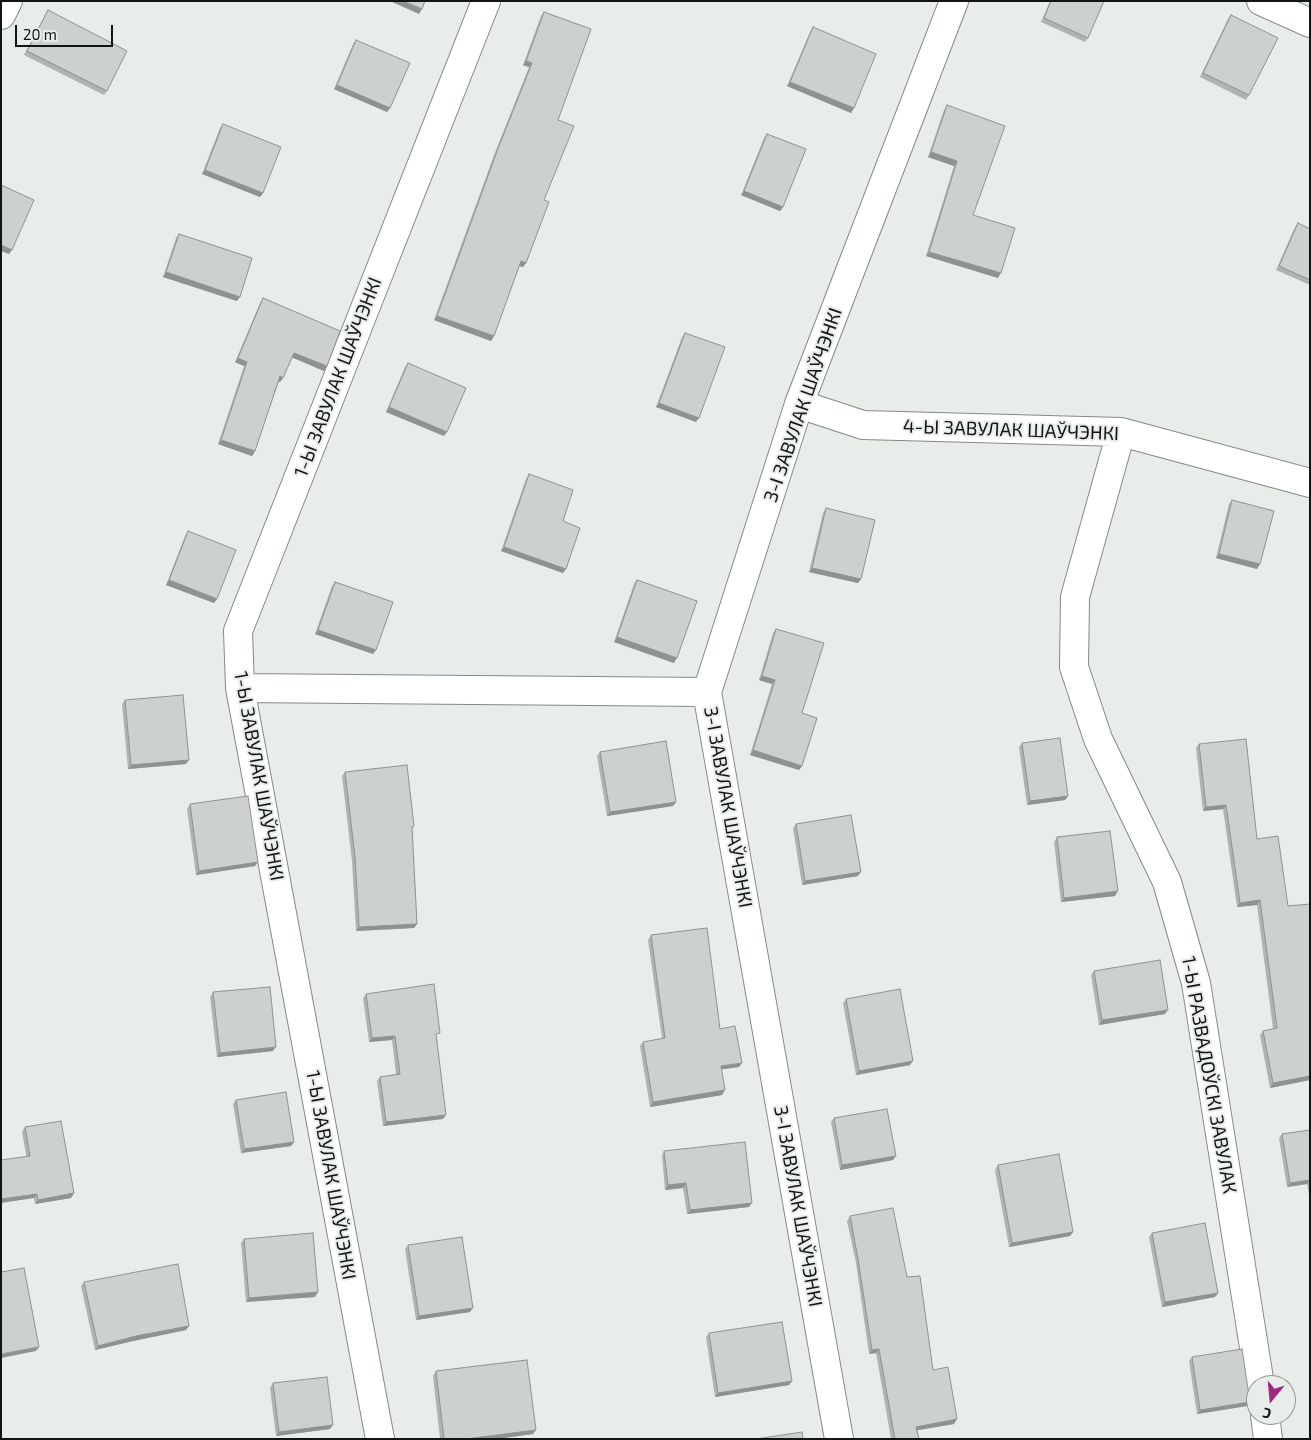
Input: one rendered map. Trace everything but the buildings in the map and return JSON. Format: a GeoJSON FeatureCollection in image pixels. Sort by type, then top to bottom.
{"type":"FeatureCollection","features":[{"type":"Feature","properties":{"kind":"street"},"geometry":{"type":"LineString","coordinates":[[1,15],[8,1]]}},
{"type":"Feature","properties":{"kind":"street","name":"1-Ы ЗАВУЛАК ШАЎЧЭНКІ"},"geometry":{"type":"LineString","coordinates":[[380,1439],[240,688],[238,632],[486,1]]}},
{"type":"Feature","properties":{"kind":"street","name":"3-І ЗАВУЛАК ШАЎЧЭНКІ"},"geometry":{"type":"LineString","coordinates":[[839,1439],[707,692],[799,404],[954,1]]}},
{"type":"Feature","properties":{"kind":"street"},"geometry":{"type":"LineString","coordinates":[[1261,1],[1310,22]]}},
{"type":"Feature","properties":{"kind":"street","name":"4-Ы ЗАВУЛАК ШАЎЧЭНКІ"},"geometry":{"type":"LineString","coordinates":[[799,404],[863,425],[1121,432],[1310,484]]}},
{"type":"Feature","properties":{"kind":"street","name":"1-Ы РАЗВАДОЎСКІ ЗАВУЛАК"},"geometry":{"type":"LineString","coordinates":[[1121,432],[1075,597],[1074,667],[1098,739],[1167,882],[1196,984],[1258,1375]]}},
{"type":"Feature","properties":{"kind":"street"},"geometry":{"type":"LineString","coordinates":[[240,688],[707,692]]}},
{"type":"Feature","properties":{"kind":"street"},"geometry":{"type":"LineString","coordinates":[[1266,1425],[1268,1439]]}}]}
